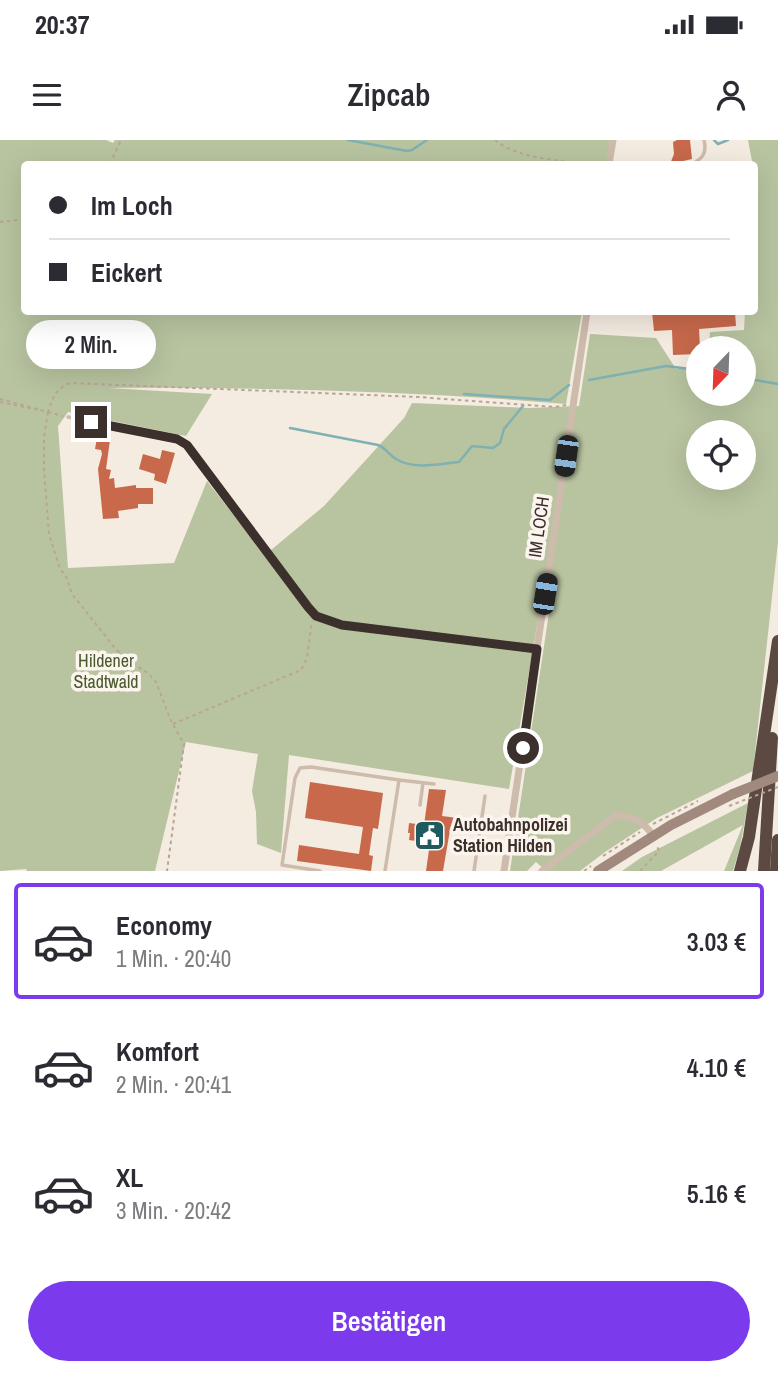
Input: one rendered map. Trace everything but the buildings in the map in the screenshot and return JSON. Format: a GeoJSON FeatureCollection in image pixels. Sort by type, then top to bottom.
{"type":"FeatureCollection","features":[{"type":"Feature","properties":{"kind":"highway"},"geometry":{"type":"LineString","coordinates":[[740,871],[749,837],[778,641]]}},
{"type":"Feature","properties":{"kind":"highway"},"geometry":{"type":"LineString","coordinates":[[764,871],[778,647]]}},
{"type":"Feature","properties":{"kind":"highway"},"geometry":{"type":"LineString","coordinates":[[776,871],[778,840]]}},
{"type":"Feature","properties":{"kind":"main road"},"geometry":{"type":"LineString","coordinates":[[598,871],[650,831],[778,776]]}},
{"type":"Feature","properties":{"kind":"street"},"geometry":{"type":"LineString","coordinates":[[610,161],[613,140]]}},
{"type":"Feature","properties":{"kind":"street","name":"IM LOCH"},"geometry":{"type":"LineString","coordinates":[[504,871],[587,315]]}},
{"type":"Feature","properties":{"kind":"street"},"geometry":{"type":"LineString","coordinates":[[542,871],[616,815],[634,817],[650,831]]}},
{"type":"Feature","properties":{"kind":"lane"},"geometry":{"type":"LineString","coordinates":[[697,161],[705,153],[704,140]]}},
{"type":"Feature","properties":{"kind":"lane"},"geometry":{"type":"LineString","coordinates":[[68,417],[177,439],[187,445],[316,616],[342,625],[537,649]]}},
{"type":"Feature","properties":{"kind":"lane"},"geometry":{"type":"LineString","coordinates":[[320,871],[282,866],[295,778],[300,768],[311,767],[434,785]]}},
{"type":"Feature","properties":{"kind":"lane"},"geometry":{"type":"LineString","coordinates":[[385,871],[399,780]]}},
{"type":"Feature","properties":{"kind":"lane"},"geometry":{"type":"LineString","coordinates":[[420,805],[423,783]]}},
{"type":"Feature","properties":{"kind":"lane"},"geometry":{"type":"LineString","coordinates":[[474,871],[485,796]]}},
{"type":"Feature","properties":{"kind":"path"},"geometry":{"type":"LineString","coordinates":[[111,161],[121,140]]}},
{"type":"Feature","properties":{"kind":"path"},"geometry":{"type":"LineString","coordinates":[[495,140],[506,148],[563,161]]}},
{"type":"Feature","properties":{"kind":"path"},"geometry":{"type":"LineString","coordinates":[[0,222],[21,219]]}},
{"type":"Feature","properties":{"kind":"path"},"geometry":{"type":"LineString","coordinates":[[167,871],[184,744],[173,725],[156,682],[115,648],[72,593],[61,569],[49,534],[44,437],[48,412],[60,387],[70,383],[418,397],[555,407],[563,407],[570,401]]}},
{"type":"Feature","properties":{"kind":"path"},"geometry":{"type":"LineString","coordinates":[[0,400],[68,417]]}},
{"type":"Feature","properties":{"kind":"path"},"geometry":{"type":"LineString","coordinates":[[173,725],[300,670],[307,658],[310,624],[316,616]]}},
{"type":"Feature","properties":{"kind":"path"},"geometry":{"type":"LineString","coordinates":[[729,806],[778,787]]}},
{"type":"Feature","properties":{"kind":"path"},"geometry":{"type":"LineString","coordinates":[[584,871],[650,831],[659,851],[640,871]]}},
{"type":"Feature","properties":{"kind":"green space","name":"Hildener Stadtwald"},"geometry":{"type":"Polygon","coordinates":[[[0,140],[106,140],[113,143],[115,140],[610,140],[606,161],[21,161],[21,315],[581,315],[566,404],[337,391],[108,388],[212,394],[186,436],[68,412],[58,426],[68,568],[174,563],[207,481],[265,555],[324,506],[404,418],[412,403],[529,408],[579,406],[590,334],[656,338],[676,369],[686,368],[686,406],[756,406],[756,336],[710,336],[710,332],[744,330],[745,315],[758,315],[758,161],[752,161],[748,140],[778,140],[778,542],[753,771],[657,818],[580,871],[546,871],[536,862],[527,871],[510,871],[552,593],[543,591],[509,789],[289,755],[281,853],[257,844],[252,791],[258,754],[186,742],[155,871],[0,871],[0,140]]]}},
{"type":"Feature","properties":{"kind":"green space"},"geometry":{"type":"Polygon","coordinates":[[[748,803],[733,871],[724,871],[743,825],[661,871],[622,871],[642,857],[748,803]]]}},
{"type":"Feature","properties":{"kind":"waterway"},"geometry":{"type":"LineString","coordinates":[[348,140],[407,151],[427,140]]}},
{"type":"Feature","properties":{"kind":"waterway"},"geometry":{"type":"LineString","coordinates":[[714,140],[718,144],[728,140]]}},
{"type":"Feature","properties":{"kind":"waterway"},"geometry":{"type":"LineString","coordinates":[[589,380],[666,366],[686,368]]}},
{"type":"Feature","properties":{"kind":"waterway"},"geometry":{"type":"LineString","coordinates":[[756,380],[778,384]]}},
{"type":"Feature","properties":{"kind":"waterway"},"geometry":{"type":"LineString","coordinates":[[464,394],[550,400],[569,385]]}},
{"type":"Feature","properties":{"kind":"waterway"},"geometry":{"type":"LineString","coordinates":[[290,428],[378,445],[403,462],[435,465],[459,462],[472,446],[493,448],[500,443],[504,429],[523,406]]}},
{"type":"Feature","properties":{"kind":"place","name":"Autobahnpolizei Station Hilden"},"geometry":{"type":"Point","coordinates":[430,835]}},
{"type":"Feature","properties":{"kind":"route"},"geometry":{"type":"LineString","coordinates":[[91,422],[177,439],[187,445],[316,616],[342,625],[537,649],[523,748]]}}]}
